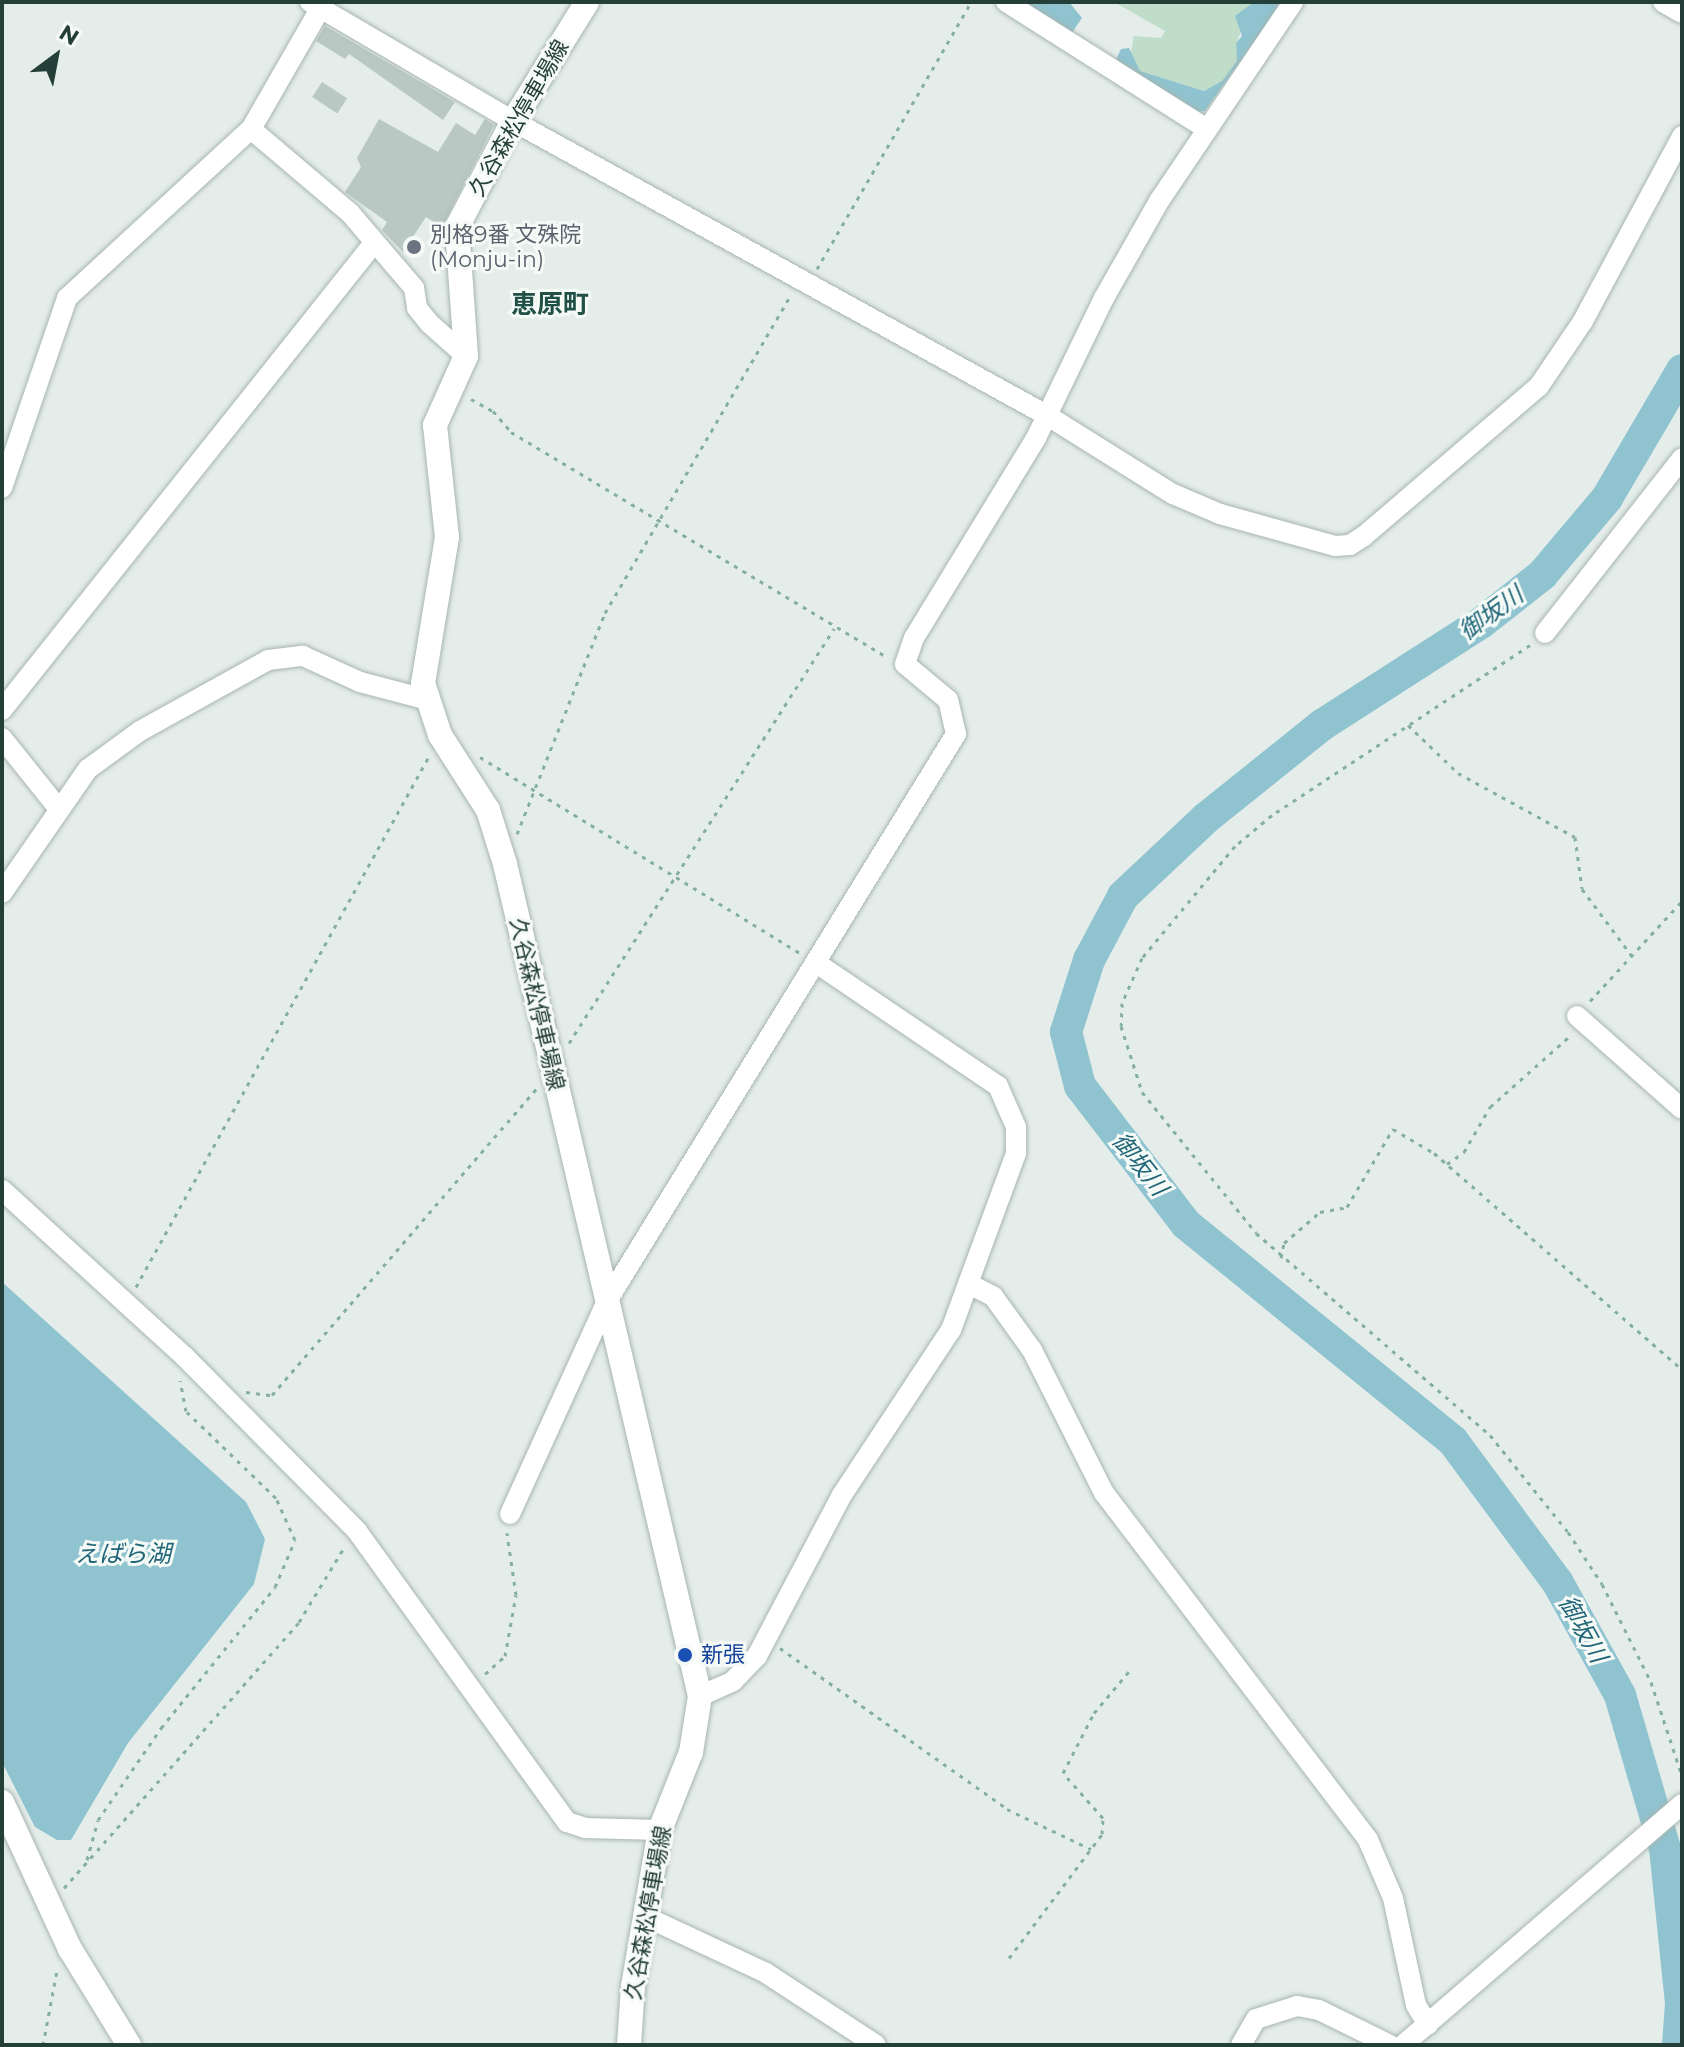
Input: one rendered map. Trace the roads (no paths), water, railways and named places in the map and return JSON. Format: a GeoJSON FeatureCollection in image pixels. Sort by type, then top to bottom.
{"type":"FeatureCollection","features":[{"type":"Feature","properties":{"kind":"main road","name":"久谷森松停車場線"},"geometry":{"type":"LineString","coordinates":[[587,2],[513,121],[457,227],[466,356],[454,389],[435,425],[447,537],[424,670],[425,699],[440,735],[488,810],[505,864],[700,1696],[691,1752],[660,1830],[644,1916],[629,2045]]}},
{"type":"Feature","properties":{"kind":"main road"},"geometry":{"type":"LineString","coordinates":[[2,1802],[48,1907],[129,2045]]}},
{"type":"Feature","properties":{"kind":"street"},"geometry":{"type":"LineString","coordinates":[[1006,2],[1207,129]]}},
{"type":"Feature","properties":{"kind":"street"},"geometry":{"type":"LineString","coordinates":[[510,1514],[607,1301],[818,964],[956,734],[948,700],[905,664],[914,638],[1048,416],[1104,298],[1207,129],[1293,2]]}},
{"type":"Feature","properties":{"kind":"street"},"geometry":{"type":"LineString","coordinates":[[1663,2],[1682,13]]}},
{"type":"Feature","properties":{"kind":"street"},"geometry":{"type":"LineString","coordinates":[[2,488],[67,298],[251,129],[318,4],[513,121],[1048,416],[1173,494],[1220,514],[1291,536],[1350,545],[1539,386],[1583,321],[1682,136]]}},
{"type":"Feature","properties":{"kind":"street"},"geometry":{"type":"LineString","coordinates":[[251,129],[350,213],[414,288],[417,308],[429,323],[466,356]]}},
{"type":"Feature","properties":{"kind":"street"},"geometry":{"type":"LineString","coordinates":[[2,710],[374,243]]}},
{"type":"Feature","properties":{"kind":"street"},"geometry":{"type":"LineString","coordinates":[[1545,633],[1682,458]]}},
{"type":"Feature","properties":{"kind":"street"},"geometry":{"type":"LineString","coordinates":[[2,893],[58,808],[88,769],[110,752],[268,660],[303,656],[360,682],[425,699]]}},
{"type":"Feature","properties":{"kind":"street"},"geometry":{"type":"LineString","coordinates":[[2,738],[58,808]]}},
{"type":"Feature","properties":{"kind":"street"},"geometry":{"type":"LineString","coordinates":[[700,1696],[733,1681],[768,1638],[842,1495],[951,1330],[971,1285],[1016,1153],[1009,1105],[978,1068],[818,964]]}},
{"type":"Feature","properties":{"kind":"street"},"geometry":{"type":"LineString","coordinates":[[1581,1019],[1682,1109]]}},
{"type":"Feature","properties":{"kind":"street"},"geometry":{"type":"LineString","coordinates":[[2,1190],[185,1357],[357,1531],[567,1822],[585,1828],[660,1830]]}},
{"type":"Feature","properties":{"kind":"street"},"geometry":{"type":"LineString","coordinates":[[971,1285],[993,1296],[1032,1350],[1104,1493],[1368,1840],[1393,1898],[1416,2005],[1428,2025]]}},
{"type":"Feature","properties":{"kind":"street"},"geometry":{"type":"LineString","coordinates":[[1403,2045],[1682,1804]]}},
{"type":"Feature","properties":{"kind":"street"},"geometry":{"type":"LineString","coordinates":[[644,1916],[766,1973],[876,2045]]}},
{"type":"Feature","properties":{"kind":"street"},"geometry":{"type":"LineString","coordinates":[[1241,2045],[1256,2019],[1297,2006],[1319,2010],[1390,2045]]}},
{"type":"Feature","properties":{"kind":"water"},"geometry":{"type":"Polygon","coordinates":[[[1018,2],[1069,2],[1082,18],[1071,34],[1018,2]]]}},
{"type":"Feature","properties":{"kind":"water"},"geometry":{"type":"Polygon","coordinates":[[[1254,2],[1282,2],[1205,111],[1197,112],[1115,62],[1121,49],[1129,48],[1140,71],[1204,91],[1222,81],[1237,61],[1236,43],[1242,36],[1235,16],[1254,2]]]}},
{"type":"Feature","properties":{"kind":"water","name":"えばら湖"},"geometry":{"type":"Polygon","coordinates":[[[2,1282],[246,1502],[265,1539],[254,1584],[128,1743],[71,1840],[57,1840],[35,1827],[2,1762],[2,1282]]]}},
{"type":"Feature","properties":{"kind":"waterway","name":"御坂川"},"geometry":{"type":"LineString","coordinates":[[1678,2045],[1681,2003],[1665,1849],[1620,1695],[1558,1583],[1453,1441],[1186,1224],[1080,1086],[1066,1032],[1089,960],[1123,896],[1206,818],[1322,725],[1481,623],[1542,575],[1607,498],[1682,370]]}},
{"type":"Feature","properties":{"kind":"place","name":"別格9番 文殊院 (Monju-in)"},"geometry":{"type":"Point","coordinates":[414,247]}},
{"type":"Feature","properties":{"kind":"place","name":"新張"},"geometry":{"type":"Point","coordinates":[685,1655]}},
{"type":"Feature","properties":{"kind":"district","name":"恵原町"},"geometry":{"type":"Point","coordinates":[550,305]}}]}
